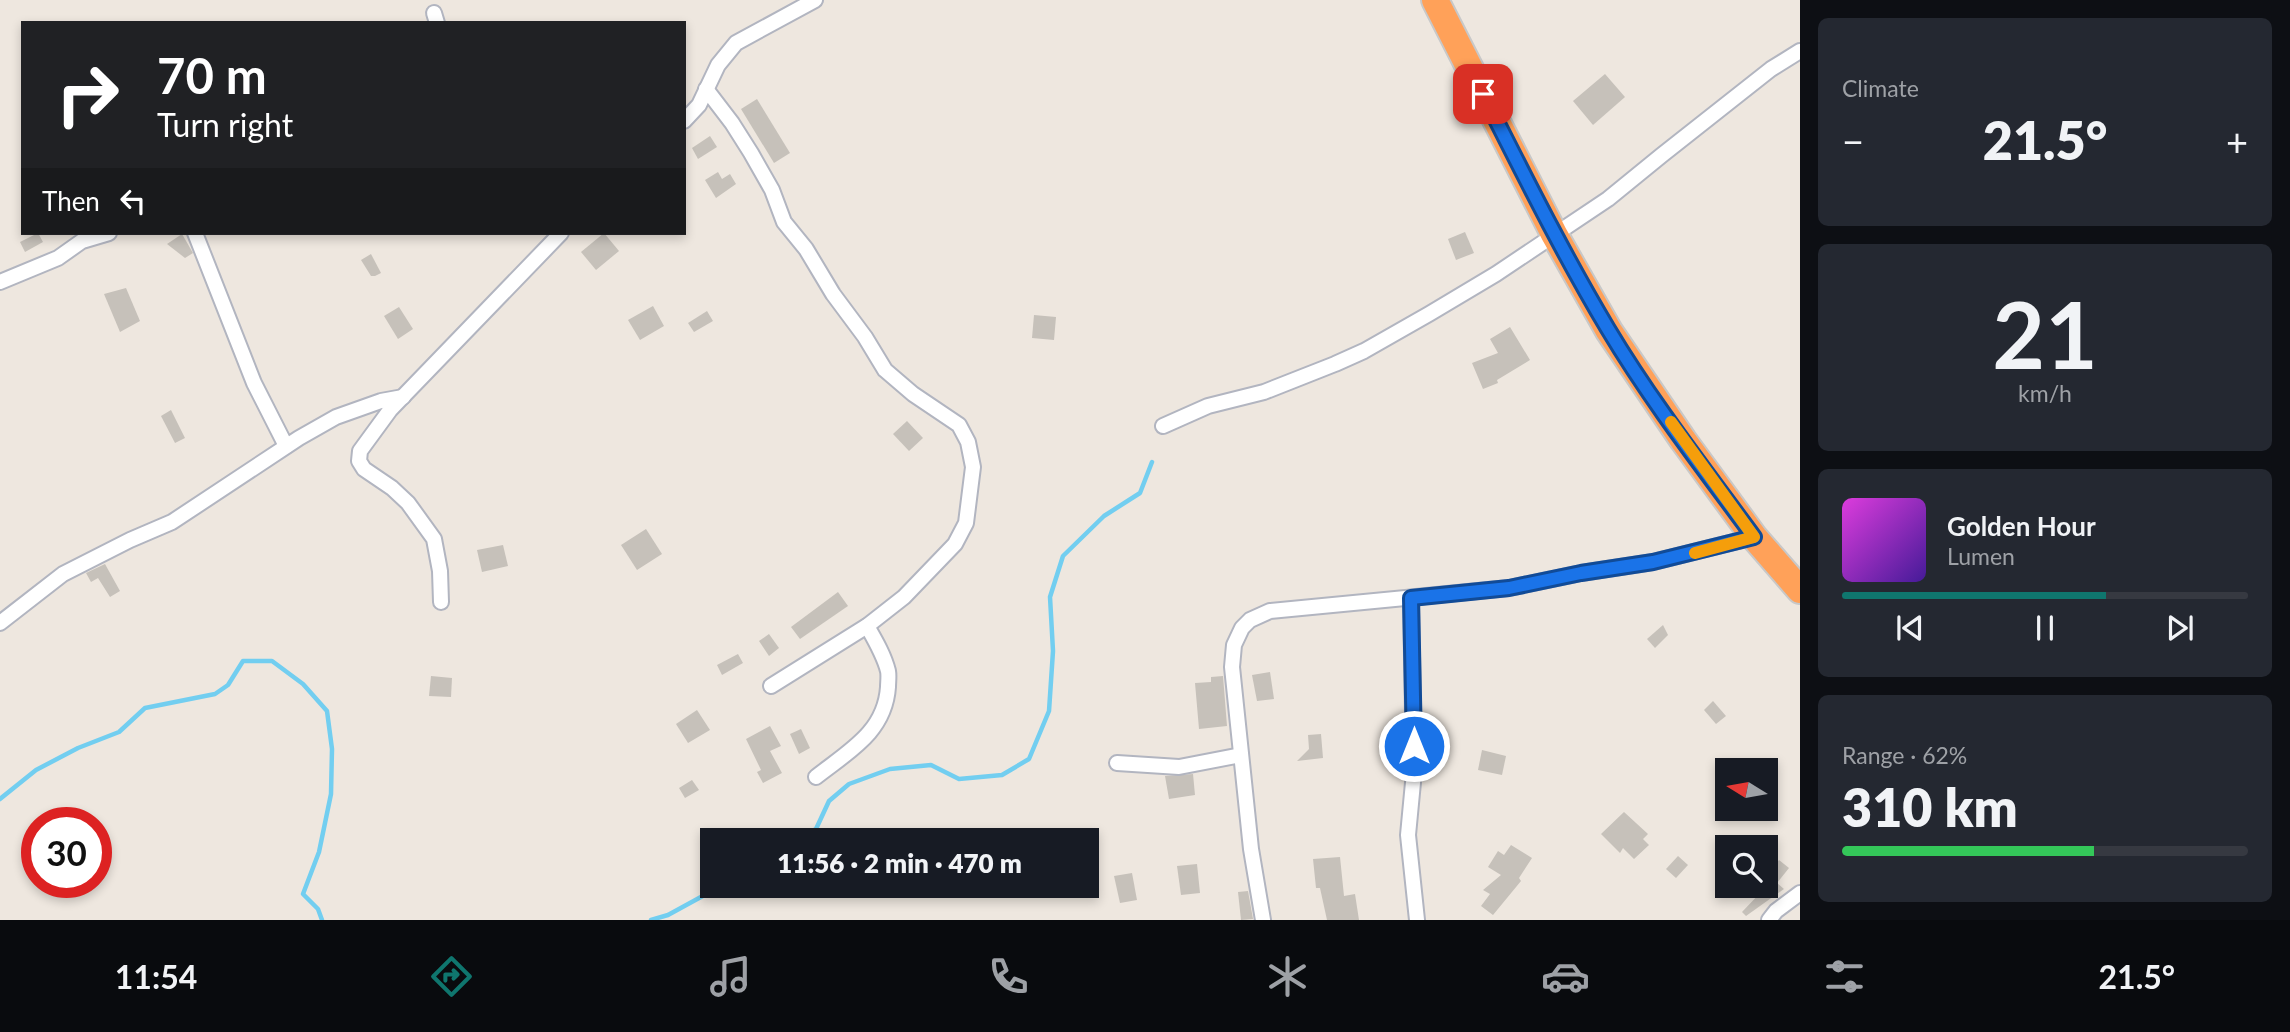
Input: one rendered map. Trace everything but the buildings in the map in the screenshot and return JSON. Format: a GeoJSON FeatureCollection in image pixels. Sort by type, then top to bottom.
{"type":"FeatureCollection","features":[{"type":"Feature","properties":{"kind":"highway"},"geometry":{"type":"LineString","coordinates":[[1435,0],[1554,234],[1609,331],[1682,440],[1754,537],[1800,590]]}},
{"type":"Feature","properties":{"kind":"street"},"geometry":{"type":"LineString","coordinates":[[686,119],[699,105],[723,57],[737,43],[815,0]]}},
{"type":"Feature","properties":{"kind":"street"},"geometry":{"type":"LineString","coordinates":[[1163,426],[1208,406],[1264,392],[1364,351],[1496,274],[1608,199],[1772,69],[1800,51]]}},
{"type":"Feature","properties":{"kind":"street"},"geometry":{"type":"LineString","coordinates":[[706,89],[751,153],[772,190],[785,222],[806,249],[885,370],[913,394],[959,425],[968,442],[973,467],[966,523],[955,544],[904,597],[867,626],[771,686]]}},
{"type":"Feature","properties":{"kind":"street"},"geometry":{"type":"LineString","coordinates":[[0,282],[58,258],[82,241],[102,235]]}},
{"type":"Feature","properties":{"kind":"street"},"geometry":{"type":"LineString","coordinates":[[196,235],[254,383],[286,446]]}},
{"type":"Feature","properties":{"kind":"street"},"geometry":{"type":"LineString","coordinates":[[441,602],[440,571],[434,539],[408,503],[392,488],[372,477],[359,461],[360,451],[403,397],[450,345],[559,235]]}},
{"type":"Feature","properties":{"kind":"street"},"geometry":{"type":"LineString","coordinates":[[0,623],[63,574],[130,540],[172,523],[286,446],[336,417],[381,401],[403,397]]}},
{"type":"Feature","properties":{"kind":"street"},"geometry":{"type":"LineString","coordinates":[[1263,920],[1251,849],[1232,667],[1234,645],[1242,628],[1251,620],[1270,611],[1509,588],[1653,562],[1754,537]]}},
{"type":"Feature","properties":{"kind":"street"},"geometry":{"type":"LineString","coordinates":[[1411,598],[1414,772],[1408,835],[1417,920]]}},
{"type":"Feature","properties":{"kind":"street"},"geometry":{"type":"LineString","coordinates":[[816,777],[867,736],[879,721],[886,705],[888,672],[867,626]]}},
{"type":"Feature","properties":{"kind":"street"},"geometry":{"type":"LineString","coordinates":[[1117,763],[1179,767],[1241,755]]}},
{"type":"Feature","properties":{"kind":"street"},"geometry":{"type":"LineString","coordinates":[[1769,920],[1800,892]]}},
{"type":"Feature","properties":{"kind":"waterway"},"geometry":{"type":"LineString","coordinates":[[816,828],[829,801],[849,784],[890,769],[931,765],[959,779],[1002,775],[1029,759],[1049,711],[1053,651],[1050,597],[1063,556],[1104,516],[1140,493],[1152,462]]}},
{"type":"Feature","properties":{"kind":"waterway"},"geometry":{"type":"LineString","coordinates":[[0,799],[36,770],[78,748],[119,732],[145,708],[215,694],[228,685],[243,661],[272,661],[303,684],[327,711],[332,749],[331,794],[319,852],[303,894],[318,909],[322,920]]}},
{"type":"Feature","properties":{"kind":"waterway"},"geometry":{"type":"LineString","coordinates":[[651,920],[668,915],[700,897]]}},
{"type":"Feature","properties":{"kind":"slow traffic"},"geometry":{"type":"LineString","coordinates":[[1671,422],[1754,537],[1695,553]]}},
{"type":"Feature","properties":{"kind":"route"},"geometry":{"type":"LineString","coordinates":[[1414,746],[1411,598],[1509,588],[1653,562],[1754,537],[1682,440],[1609,331],[1554,234],[1483,94]]}}]}
